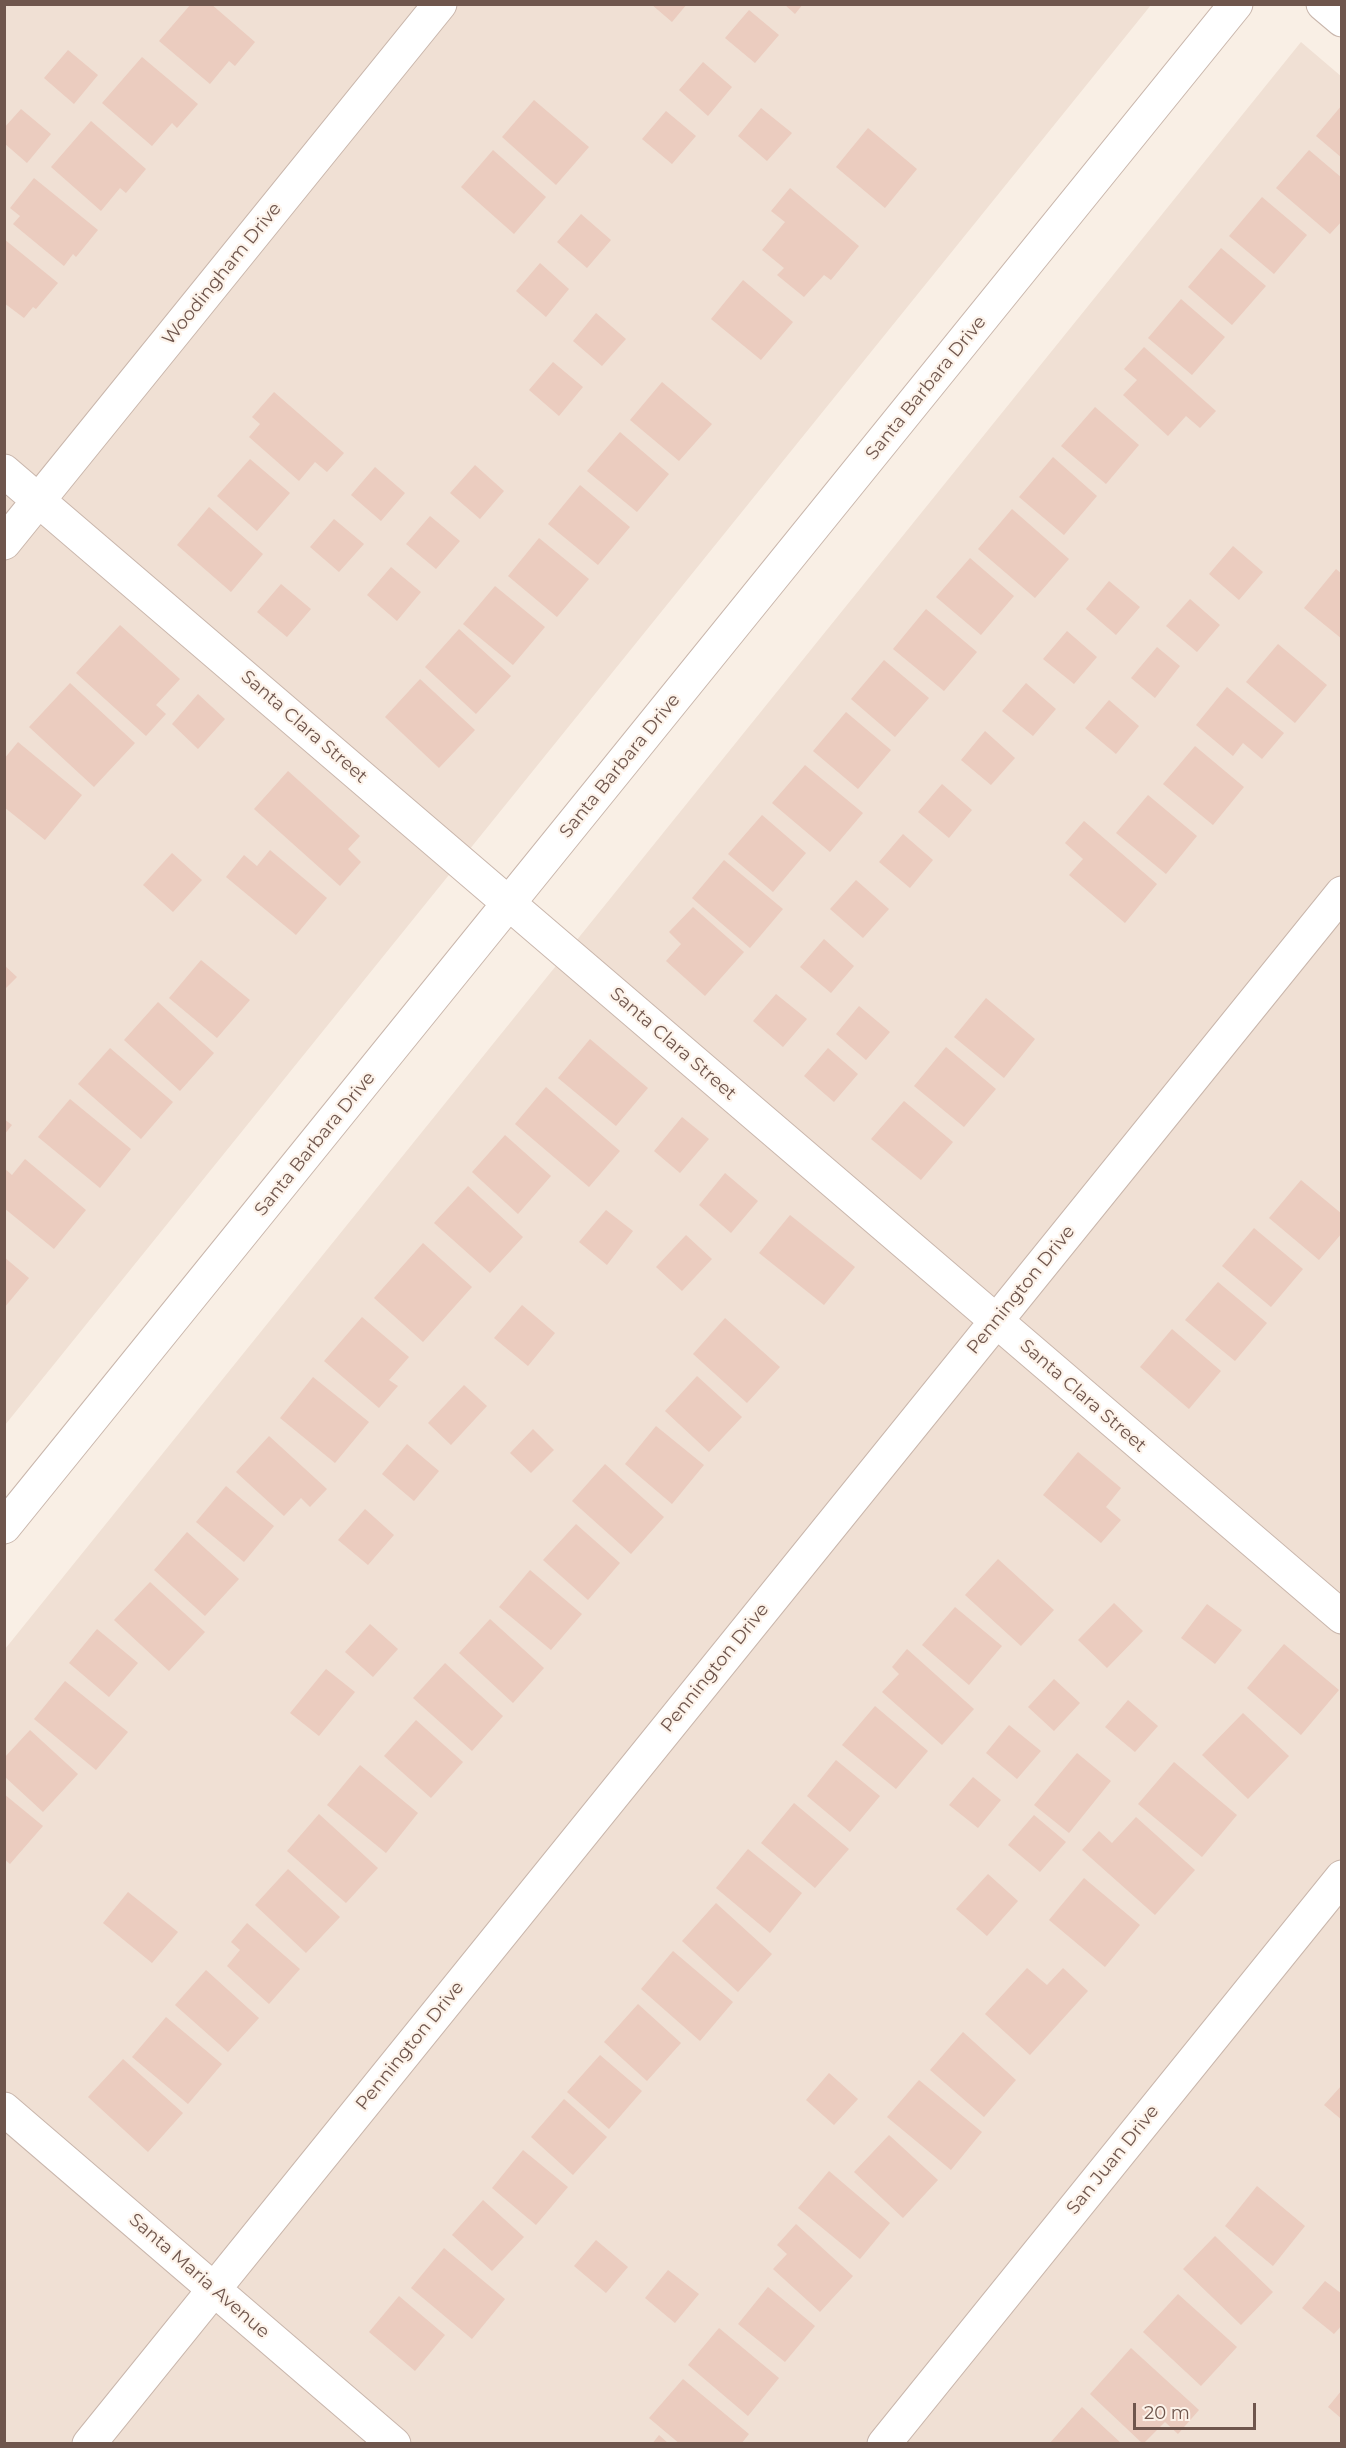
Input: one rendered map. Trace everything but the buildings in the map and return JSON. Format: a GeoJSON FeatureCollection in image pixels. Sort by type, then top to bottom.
{"type":"FeatureCollection","features":[{"type":"Feature","properties":{"kind":"street","name":"Woodingham Drive"},"geometry":{"type":"LineString","coordinates":[[4,543],[440,4]]}},
{"type":"Feature","properties":{"kind":"street","name":"Santa Barbara Drive"},"geometry":{"type":"LineString","coordinates":[[4,1527],[1236,4]]}},
{"type":"Feature","properties":{"kind":"street"},"geometry":{"type":"LineString","coordinates":[[1323,4],[1341,21]]}},
{"type":"Feature","properties":{"kind":"street","name":"Santa Clara Street"},"geometry":{"type":"LineString","coordinates":[[4,471],[1341,1617]]}},
{"type":"Feature","properties":{"kind":"street","name":"Pennington Drive"},"geometry":{"type":"LineString","coordinates":[[90,2444],[1341,893]]}},
{"type":"Feature","properties":{"kind":"street","name":"San Juan Drive"},"geometry":{"type":"LineString","coordinates":[[884,2444],[1341,1877]]}},
{"type":"Feature","properties":{"kind":"street","name":"Santa Maria Avenue"},"geometry":{"type":"LineString","coordinates":[[4,2109],[394,2444]]}},
{"type":"Feature","properties":{"kind":"shaded area"},"geometry":{"type":"Polygon","coordinates":[[[5,5],[1151,5],[5,1425],[5,5]]]}},
{"type":"Feature","properties":{"kind":"shaded area"},"geometry":{"type":"Polygon","coordinates":[[[1301,42],[1342,77],[1341,2443],[5,2444],[5,1649],[1301,42]]]}}]}
